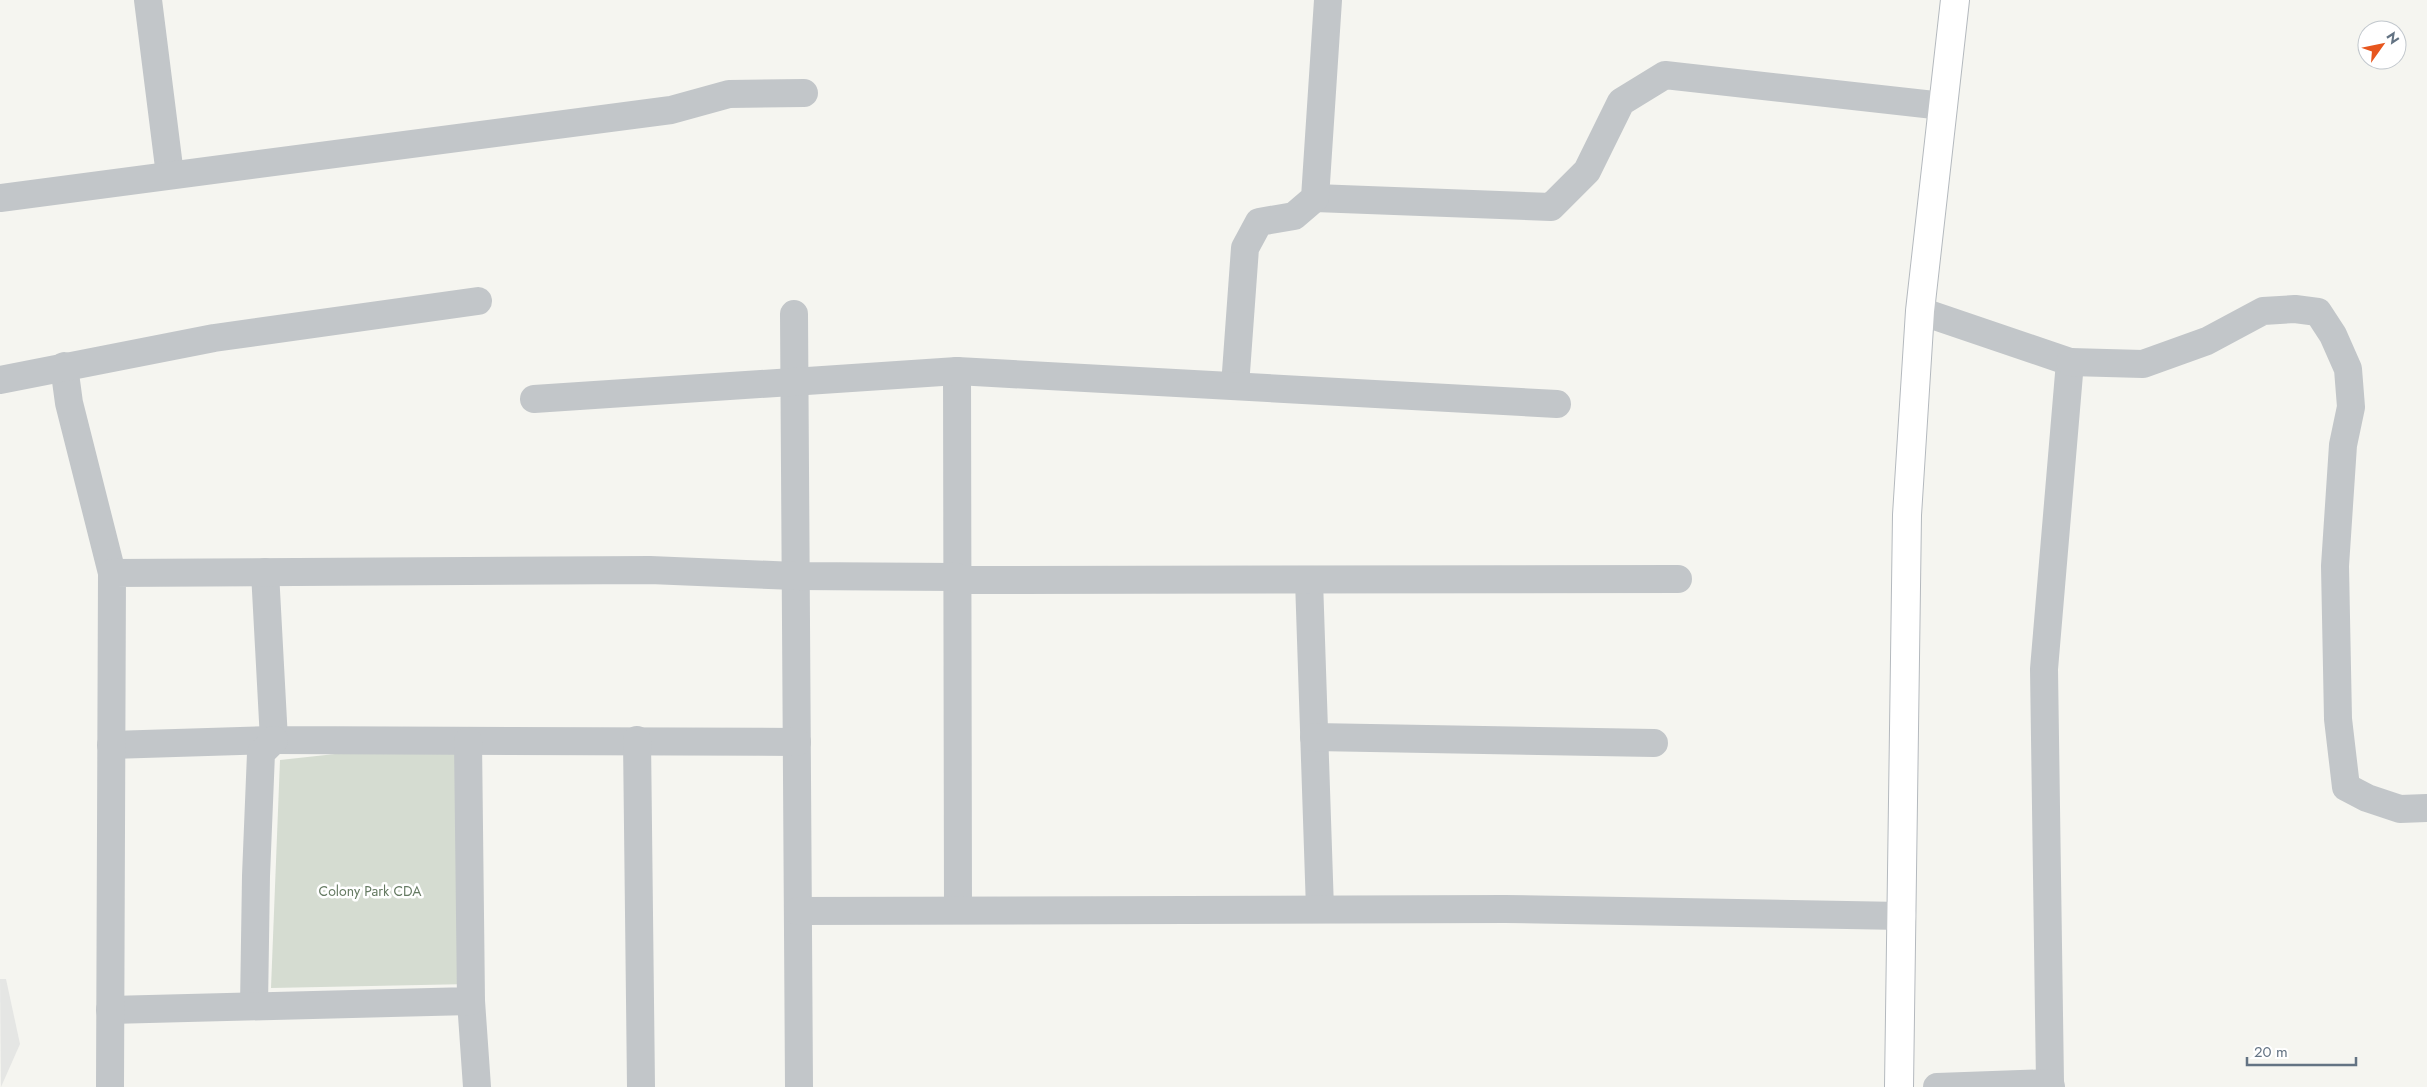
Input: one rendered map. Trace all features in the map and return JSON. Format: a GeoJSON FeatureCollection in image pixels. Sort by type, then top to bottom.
{"type":"FeatureCollection","features":[{"type":"Feature","properties":{"kind":"street"},"geometry":{"type":"LineString","coordinates":[[148,0],[170,175]]}},
{"type":"Feature","properties":{"kind":"street"},"geometry":{"type":"LineString","coordinates":[[1315,198],[1328,0]]}},
{"type":"Feature","properties":{"kind":"street"},"geometry":{"type":"LineString","coordinates":[[1900,1087],[1907,516],[1920,311],[1955,0]]}},
{"type":"Feature","properties":{"kind":"street"},"geometry":{"type":"LineString","coordinates":[[1235,386],[1245,248],[1259,222],[1294,216],[1315,198],[1551,207],[1587,171],[1621,102],[1665,75],[1943,106]]}},
{"type":"Feature","properties":{"kind":"street"},"geometry":{"type":"LineString","coordinates":[[0,198],[671,110],[729,94],[804,93]]}},
{"type":"Feature","properties":{"kind":"street"},"geometry":{"type":"LineString","coordinates":[[0,380],[214,338],[478,301]]}},
{"type":"Feature","properties":{"kind":"street"},"geometry":{"type":"LineString","coordinates":[[1920,311],[2070,362],[2143,364],[2207,341],[2263,311],[2295,309],[2318,312],[2333,335],[2348,369],[2351,407],[2343,445],[2335,566],[2338,719],[2346,787],[2367,798],[2400,809],[2427,808]]}},
{"type":"Feature","properties":{"kind":"street"},"geometry":{"type":"LineString","coordinates":[[794,314],[799,1087]]}},
{"type":"Feature","properties":{"kind":"street"},"geometry":{"type":"LineString","coordinates":[[1937,1087],[2050,1085],[2044,669],[2070,362]]}},
{"type":"Feature","properties":{"kind":"street"},"geometry":{"type":"LineString","coordinates":[[64,366],[71,412],[112,573],[110,1087]]}},
{"type":"Feature","properties":{"kind":"street"},"geometry":{"type":"LineString","coordinates":[[957,371],[958,910]]}},
{"type":"Feature","properties":{"kind":"street"},"geometry":{"type":"LineString","coordinates":[[534,399],[957,371],[1557,404]]}},
{"type":"Feature","properties":{"kind":"street"},"geometry":{"type":"LineString","coordinates":[[112,573],[650,570],[796,576],[958,577],[958,580],[1678,579]]}},
{"type":"Feature","properties":{"kind":"street"},"geometry":{"type":"LineString","coordinates":[[254,1006],[256,876],[261,753],[274,740],[265,572]]}},
{"type":"Feature","properties":{"kind":"street"},"geometry":{"type":"LineString","coordinates":[[1309,580],[1320,909]]}},
{"type":"Feature","properties":{"kind":"street"},"geometry":{"type":"LineString","coordinates":[[1314,737],[1654,743]]}},
{"type":"Feature","properties":{"kind":"street"},"geometry":{"type":"LineString","coordinates":[[111,745],[274,740],[797,742]]}},
{"type":"Feature","properties":{"kind":"street"},"geometry":{"type":"LineString","coordinates":[[468,740],[472,1001],[476,1087]]}},
{"type":"Feature","properties":{"kind":"street"},"geometry":{"type":"LineString","coordinates":[[637,740],[641,1087]]}},
{"type":"Feature","properties":{"kind":"street"},"geometry":{"type":"LineString","coordinates":[[798,911],[1504,909],[1902,916]]}},
{"type":"Feature","properties":{"kind":"street"},"geometry":{"type":"LineString","coordinates":[[110,1010],[472,1001]]}},
{"type":"Feature","properties":{"kind":"shaded area"},"geometry":{"type":"Polygon","coordinates":[[[0,979],[6,979],[20,1044],[1,1087],[0,979]]]}},
{"type":"Feature","properties":{"kind":"green space","name":"Colony Park CDA"},"geometry":{"type":"Polygon","coordinates":[[[454,741],[471,984],[271,988],[280,760],[454,741]]]}}]}
